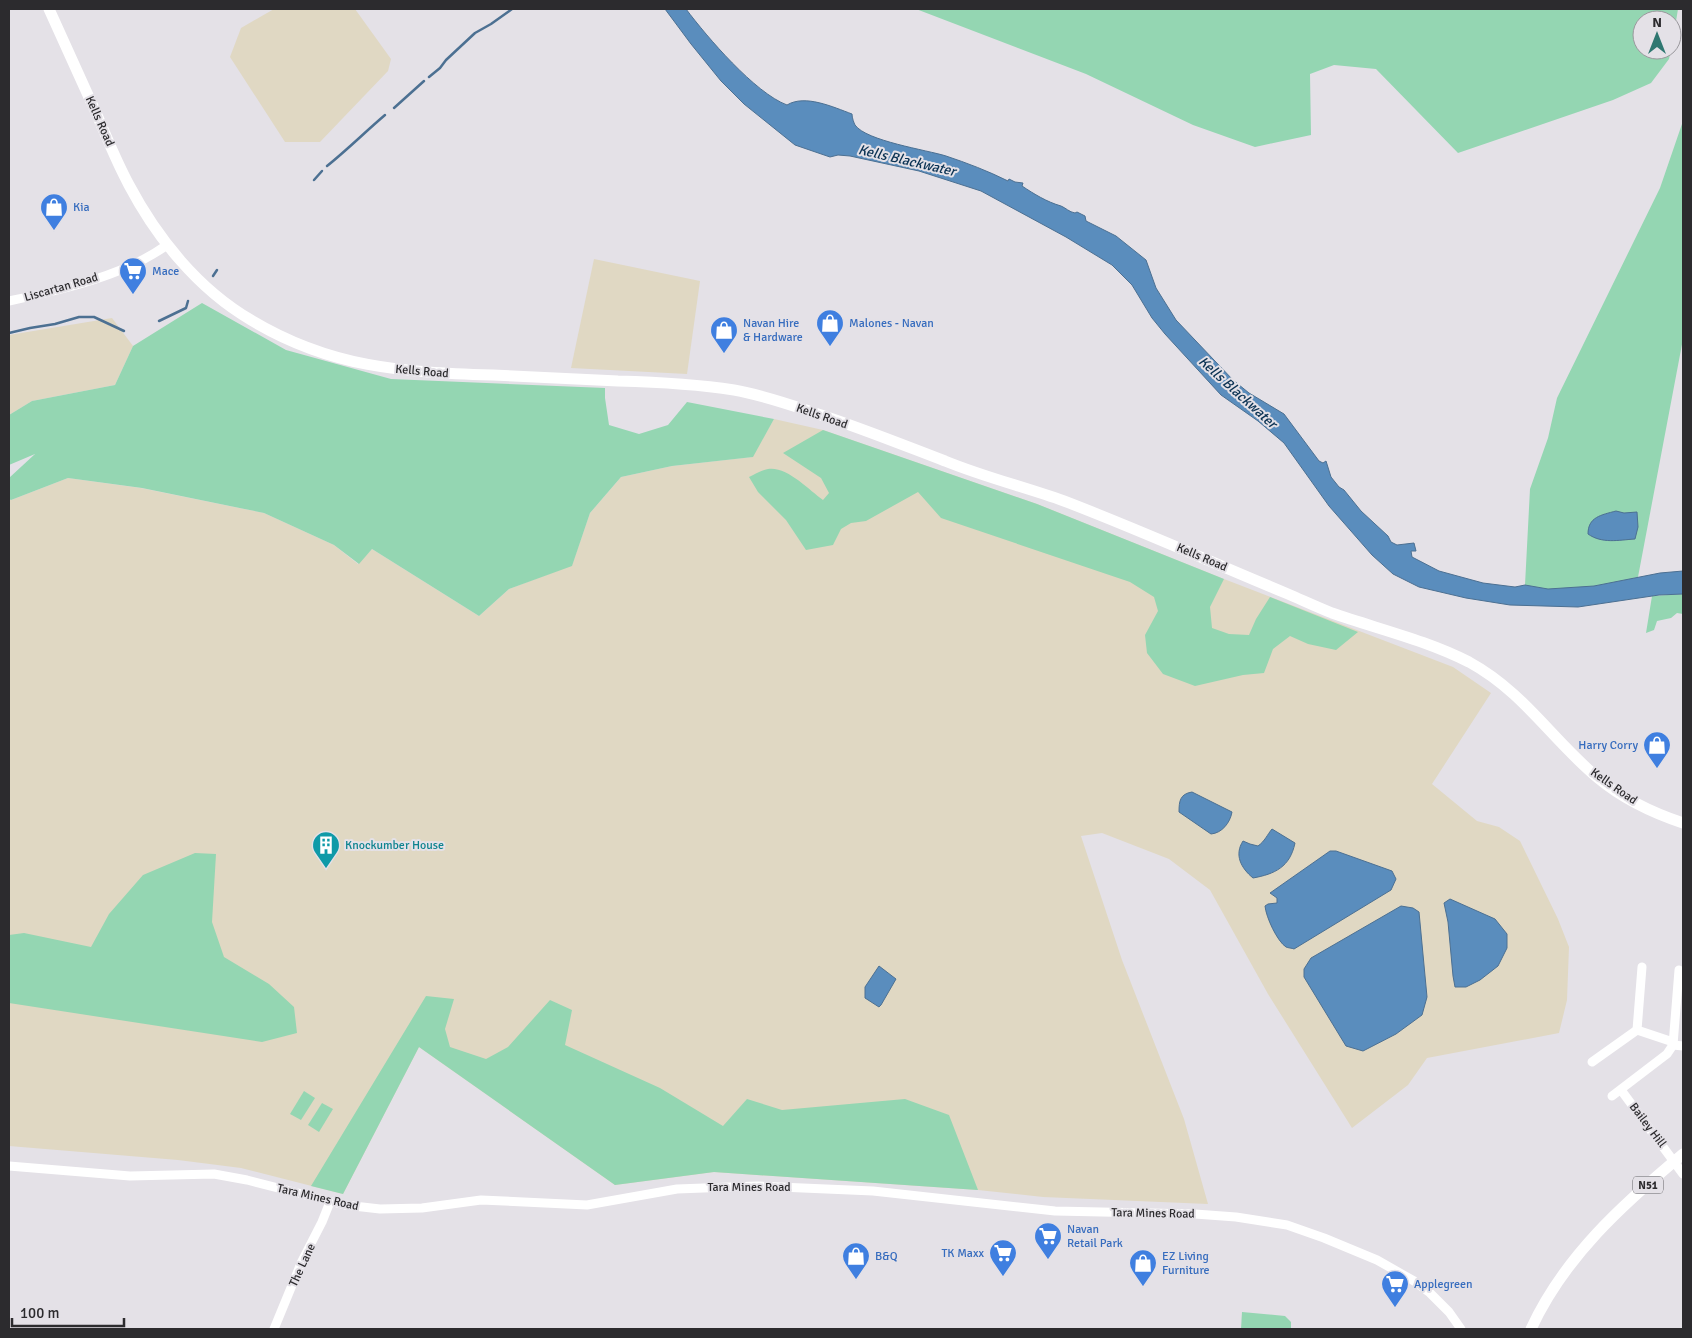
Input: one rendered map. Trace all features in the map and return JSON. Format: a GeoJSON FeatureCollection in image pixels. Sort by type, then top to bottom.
{"type":"FeatureCollection","features":[{"type":"Feature","properties":{"kind":"main road","name":"Kells Road"},"geometry":{"type":"LineString","coordinates":[[49,9],[128,184],[167,245],[212,292],[248,318],[294,343],[341,359],[386,368],[439,373],[693,384],[738,391],[787,404],[838,421],[946,462],[1056,498],[1113,520],[1331,612],[1408,637],[1466,661],[1504,685],[1520,698],[1598,778],[1641,805],[1683,822]]}},
{"type":"Feature","properties":{"kind":"main road","name":"N51"},"geometry":{"type":"LineString","coordinates":[[1532,1329],[1550,1293],[1594,1236],[1679,1158]]}},
{"type":"Feature","properties":{"kind":"street","name":"Liscartan Road"},"geometry":{"type":"LineString","coordinates":[[9,301],[117,271],[147,258],[167,245]]}},
{"type":"Feature","properties":{"kind":"street"},"geometry":{"type":"LineString","coordinates":[[1637,1030],[1642,967]]}},
{"type":"Feature","properties":{"kind":"street"},"geometry":{"type":"LineString","coordinates":[[1673,1043],[1680,992],[1679,970]]}},
{"type":"Feature","properties":{"kind":"street"},"geometry":{"type":"LineString","coordinates":[[1637,1030],[1683,1046]]}},
{"type":"Feature","properties":{"kind":"street"},"geometry":{"type":"LineString","coordinates":[[1592,1062],[1637,1030]]}},
{"type":"Feature","properties":{"kind":"street","name":"Bailey Hill"},"geometry":{"type":"LineString","coordinates":[[1612,1096],[1667,1054],[1673,1043]]}},
{"type":"Feature","properties":{"kind":"street","name":"Bailey Hill"},"geometry":{"type":"LineString","coordinates":[[1621,1090],[1679,1158],[1683,1174]]}},
{"type":"Feature","properties":{"kind":"street","name":"Tara Mines Road"},"geometry":{"type":"LineString","coordinates":[[9,1166],[130,1176],[214,1174],[247,1180],[330,1202],[380,1210],[422,1208],[481,1200],[587,1205],[677,1189],[757,1186],[873,1191],[1056,1211],[1172,1213],[1236,1217],[1288,1225],[1376,1260],[1414,1280],[1449,1312],[1461,1329]]}},
{"type":"Feature","properties":{"kind":"street","name":"The Lane"},"geometry":{"type":"LineString","coordinates":[[274,1329],[330,1202]]}},
{"type":"Feature","properties":{"kind":"shaded area"},"geometry":{"type":"Polygon","coordinates":[[[274,9],[355,9],[391,59],[388,71],[320,142],[285,142],[230,57],[241,28],[274,9]]]}},
{"type":"Feature","properties":{"kind":"shaded area"},"geometry":{"type":"Polygon","coordinates":[[[594,259],[700,281],[687,374],[571,368],[594,259]]]}},
{"type":"Feature","properties":{"kind":"shaded area"},"geometry":{"type":"Polygon","coordinates":[[[112,318],[133,346],[115,385],[32,401],[9,415],[9,335],[112,318]]]}},
{"type":"Feature","properties":{"kind":"shaded area"},"geometry":{"type":"Polygon","coordinates":[[[774,419],[823,430],[1037,504],[1224,579],[1453,667],[1491,693],[1432,784],[1477,821],[1499,827],[1520,841],[1558,919],[1569,947],[1567,1000],[1559,1033],[1427,1058],[1408,1085],[1352,1128],[1268,994],[1210,890],[1169,859],[1102,833],[1081,836],[1122,960],[1184,1119],[1208,1204],[1043,1197],[978,1190],[714,1172],[615,1185],[419,1047],[343,1194],[241,1168],[178,1160],[9,1146],[9,499],[11,500],[68,478],[141,488],[264,513],[334,545],[358,564],[372,549],[479,616],[509,589],[572,565],[590,513],[621,477],[672,466],[752,457],[774,419]]]}},
{"type":"Feature","properties":{"kind":"green space"},"geometry":{"type":"Polygon","coordinates":[[[916,9],[1678,9],[1632,10],[1632,60],[1668,60],[1651,83],[1613,100],[1458,153],[1376,69],[1334,65],[1310,74],[1311,135],[1255,147],[1193,125],[1086,74],[916,9]]]}},
{"type":"Feature","properties":{"kind":"green space"},"geometry":{"type":"Polygon","coordinates":[[[1683,121],[1683,339],[1638,577],[1582,588],[1553,590],[1525,585],[1530,489],[1548,438],[1557,398],[1660,188],[1683,121]]]}},
{"type":"Feature","properties":{"kind":"green space"},"geometry":{"type":"Polygon","coordinates":[[[202,303],[286,350],[391,379],[605,388],[609,425],[639,434],[668,425],[687,402],[774,419],[753,457],[672,466],[621,477],[590,513],[572,566],[509,589],[479,616],[372,549],[359,564],[334,545],[264,513],[142,488],[68,478],[11,500],[9,499],[9,478],[35,454],[9,465],[9,415],[32,401],[115,385],[133,346],[202,303]]]}},
{"type":"Feature","properties":{"kind":"green space"},"geometry":{"type":"Polygon","coordinates":[[[823,430],[1037,504],[1224,579],[1210,607],[1212,628],[1229,634],[1249,635],[1256,619],[1270,597],[1358,632],[1336,650],[1308,644],[1290,636],[1273,649],[1264,673],[1243,675],[1195,686],[1163,674],[1147,653],[1145,635],[1158,611],[1154,597],[1130,582],[941,518],[918,492],[866,521],[851,523],[841,529],[833,545],[806,550],[786,520],[758,492],[749,477],[768,469],[783,471],[823,500],[829,493],[821,478],[783,453],[823,430]]]}},
{"type":"Feature","properties":{"kind":"green space"},"geometry":{"type":"Polygon","coordinates":[[[1683,594],[1683,614],[1677,613],[1671,618],[1657,621],[1654,630],[1646,633],[1652,596],[1683,594]]]}},
{"type":"Feature","properties":{"kind":"green space"},"geometry":{"type":"Polygon","coordinates":[[[195,853],[216,854],[212,922],[224,957],[269,984],[294,1007],[297,1033],[262,1042],[9,1003],[9,935],[24,933],[91,947],[109,914],[143,875],[195,853]]]}},
{"type":"Feature","properties":{"kind":"green space"},"geometry":{"type":"Polygon","coordinates":[[[426,996],[454,999],[445,1029],[450,1047],[486,1059],[508,1047],[550,1000],[572,1010],[565,1045],[660,1088],[723,1126],[747,1099],[782,1110],[905,1099],[949,1115],[978,1190],[714,1172],[615,1185],[419,1047],[343,1194],[311,1186],[426,996]]]}},
{"type":"Feature","properties":{"kind":"green space"},"geometry":{"type":"Polygon","coordinates":[[[304,1091],[315,1098],[301,1120],[290,1114],[304,1091]]]}},
{"type":"Feature","properties":{"kind":"green space"},"geometry":{"type":"Polygon","coordinates":[[[322,1103],[333,1109],[319,1132],[308,1125],[322,1103]]]}},
{"type":"Feature","properties":{"kind":"green space"},"geometry":{"type":"Polygon","coordinates":[[[1242,1312],[1285,1316],[1291,1322],[1291,1329],[1241,1329],[1242,1312]]]}},
{"type":"Feature","properties":{"kind":"water","name":"Kells Blackwater"},"geometry":{"type":"Polygon","coordinates":[[[665,9],[686,9],[732,63],[774,99],[787,105],[794,102],[810,101],[828,105],[852,114],[855,125],[861,131],[871,136],[946,156],[1008,181],[1009,179],[1023,183],[1022,186],[1036,195],[1071,212],[1077,212],[1085,216],[1086,221],[1116,236],[1146,260],[1156,288],[1176,320],[1233,380],[1249,393],[1284,414],[1319,461],[1323,463],[1326,461],[1331,477],[1339,487],[1388,536],[1391,542],[1397,545],[1414,543],[1416,551],[1411,551],[1412,557],[1439,571],[1483,583],[1515,587],[1525,585],[1548,589],[1594,586],[1660,573],[1683,571],[1683,594],[1659,595],[1578,607],[1510,605],[1466,598],[1419,587],[1393,574],[1372,555],[1329,506],[1284,443],[1258,421],[1221,395],[1165,334],[1152,318],[1132,285],[1112,265],[1066,237],[981,191],[919,171],[850,156],[838,155],[830,157],[795,145],[744,104],[721,81],[665,9]]]}},
{"type":"Feature","properties":{"kind":"water"},"geometry":{"type":"Polygon","coordinates":[[[1616,511],[1624,513],[1637,512],[1638,527],[1635,539],[1605,540],[1588,534],[1593,520],[1616,511]]]}},
{"type":"Feature","properties":{"kind":"water"},"geometry":{"type":"Polygon","coordinates":[[[1192,792],[1232,812],[1222,830],[1211,834],[1179,812],[1181,799],[1185,794],[1192,792]]]}},
{"type":"Feature","properties":{"kind":"water"},"geometry":{"type":"Polygon","coordinates":[[[1272,829],[1295,843],[1293,851],[1285,864],[1280,868],[1253,878],[1242,866],[1239,856],[1240,846],[1243,841],[1258,846],[1272,829]]]}},
{"type":"Feature","properties":{"kind":"water"},"geometry":{"type":"Polygon","coordinates":[[[1330,851],[1336,851],[1392,871],[1396,879],[1391,890],[1294,949],[1286,947],[1272,928],[1267,916],[1265,906],[1277,903],[1277,898],[1270,893],[1330,851]]]}},
{"type":"Feature","properties":{"kind":"water"},"geometry":{"type":"Polygon","coordinates":[[[1450,899],[1495,919],[1507,934],[1507,948],[1498,966],[1480,980],[1466,987],[1455,987],[1453,976],[1448,922],[1444,903],[1450,899]]]}},
{"type":"Feature","properties":{"kind":"water"},"geometry":{"type":"Polygon","coordinates":[[[1401,906],[1413,908],[1419,912],[1427,997],[1422,1015],[1396,1034],[1363,1051],[1346,1046],[1304,977],[1304,969],[1311,958],[1401,906]]]}},
{"type":"Feature","properties":{"kind":"water"},"geometry":{"type":"Polygon","coordinates":[[[879,966],[896,979],[879,1007],[865,998],[865,987],[879,966]]]}},
{"type":"Feature","properties":{"kind":"waterway"},"geometry":{"type":"LineString","coordinates":[[429,77],[475,33],[512,9]]}},
{"type":"Feature","properties":{"kind":"waterway"},"geometry":{"type":"LineString","coordinates":[[394,108],[424,81]]}},
{"type":"Feature","properties":{"kind":"waterway"},"geometry":{"type":"LineString","coordinates":[[327,166],[385,115]]}},
{"type":"Feature","properties":{"kind":"waterway"},"geometry":{"type":"LineString","coordinates":[[314,180],[322,171]]}},
{"type":"Feature","properties":{"kind":"waterway"},"geometry":{"type":"LineString","coordinates":[[213,276],[217,270]]}},
{"type":"Feature","properties":{"kind":"waterway"},"geometry":{"type":"LineString","coordinates":[[159,321],[186,308],[188,301]]}},
{"type":"Feature","properties":{"kind":"waterway"},"geometry":{"type":"LineString","coordinates":[[9,333],[79,317],[94,317],[124,331]]}},
{"type":"Feature","properties":{"kind":"place","name":"Kia"},"geometry":{"type":"Point","coordinates":[54,231]}},
{"type":"Feature","properties":{"kind":"place","name":"Mace"},"geometry":{"type":"Point","coordinates":[133,295]}},
{"type":"Feature","properties":{"kind":"place","name":"Malones - Navan"},"geometry":{"type":"Point","coordinates":[830,347]}},
{"type":"Feature","properties":{"kind":"place","name":"Navan Hire & Hardware"},"geometry":{"type":"Point","coordinates":[724,354]}},
{"type":"Feature","properties":{"kind":"place","name":"Harry Corry"},"geometry":{"type":"Point","coordinates":[1657,769]}},
{"type":"Feature","properties":{"kind":"place","name":"Knockumber House"},"geometry":{"type":"Point","coordinates":[326,869]}},
{"type":"Feature","properties":{"kind":"place","name":"Navan Retail Park"},"geometry":{"type":"Point","coordinates":[1048,1260]}},
{"type":"Feature","properties":{"kind":"place","name":"TK Maxx"},"geometry":{"type":"Point","coordinates":[1003,1277]}},
{"type":"Feature","properties":{"kind":"place","name":"B&Q"},"geometry":{"type":"Point","coordinates":[856,1280]}},
{"type":"Feature","properties":{"kind":"place","name":"EZ Living Furniture"},"geometry":{"type":"Point","coordinates":[1143,1287]}},
{"type":"Feature","properties":{"kind":"place","name":"Applegreen"},"geometry":{"type":"Point","coordinates":[1395,1308]}}]}
